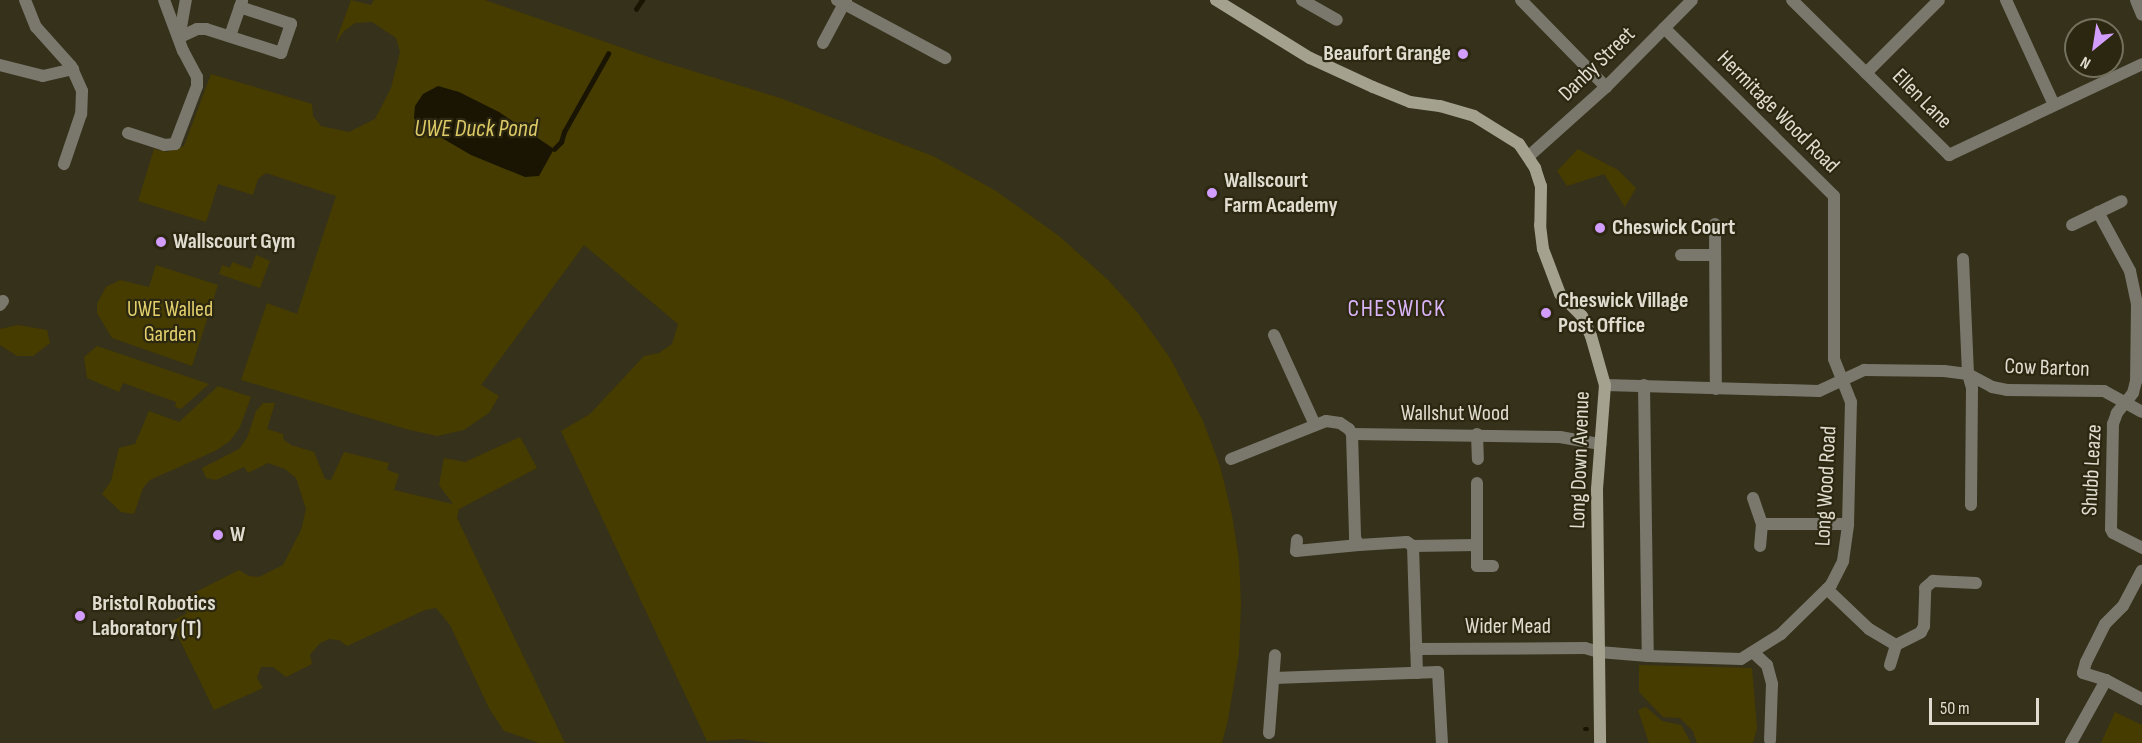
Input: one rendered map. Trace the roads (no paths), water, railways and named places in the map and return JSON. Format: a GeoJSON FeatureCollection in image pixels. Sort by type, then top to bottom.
{"type":"FeatureCollection","features":[{"type":"Feature","properties":{"kind":"street"},"geometry":{"type":"LineString","coordinates":[[25,0],[36,27],[73,69],[81,86],[83,100],[64,164]]}},
{"type":"Feature","properties":{"kind":"street"},"geometry":{"type":"LineString","coordinates":[[128,133],[164,145],[172,145],[178,141],[198,81],[164,0]]}},
{"type":"Feature","properties":{"kind":"street"},"geometry":{"type":"LineString","coordinates":[[180,37],[181,15],[186,0]]}},
{"type":"Feature","properties":{"kind":"street","name":"Long Down Avenue"},"geometry":{"type":"LineString","coordinates":[[1216,0],[1310,58],[1373,87],[1410,102],[1440,106],[1474,116],[1509,135],[1529,156],[1541,186],[1540,225],[1543,249],[1560,294],[1582,316],[1591,336],[1605,385],[1597,499],[1600,743]]}},
{"type":"Feature","properties":{"kind":"street"},"geometry":{"type":"LineString","coordinates":[[1302,0],[1337,20]]}},
{"type":"Feature","properties":{"kind":"street"},"geometry":{"type":"LineString","coordinates":[[1521,0],[1606,87]]}},
{"type":"Feature","properties":{"kind":"street","name":"Danby Street"},"geometry":{"type":"LineString","coordinates":[[1529,156],[1606,87],[1692,0]]}},
{"type":"Feature","properties":{"kind":"street","name":"Ellen Lane"},"geometry":{"type":"LineString","coordinates":[[1792,0],[1949,155],[2142,64]]}},
{"type":"Feature","properties":{"kind":"street"},"geometry":{"type":"LineString","coordinates":[[1866,73],[1939,0]]}},
{"type":"Feature","properties":{"kind":"street"},"geometry":{"type":"LineString","coordinates":[[2006,0],[2054,105]]}},
{"type":"Feature","properties":{"kind":"street"},"geometry":{"type":"LineString","coordinates":[[2136,0],[2142,15]]}},
{"type":"Feature","properties":{"kind":"street"},"geometry":{"type":"LineString","coordinates":[[824,43],[842,1],[945,58]]}},
{"type":"Feature","properties":{"kind":"street"},"geometry":{"type":"LineString","coordinates":[[180,37],[202,29],[281,53],[291,24],[241,3],[230,36]]}},
{"type":"Feature","properties":{"kind":"street","name":"Hermitage Wood Road"},"geometry":{"type":"LineString","coordinates":[[1664,28],[1834,196],[1834,359],[1844,380]]}},
{"type":"Feature","properties":{"kind":"street"},"geometry":{"type":"LineString","coordinates":[[0,65],[44,76],[73,69]]}},
{"type":"Feature","properties":{"kind":"street"},"geometry":{"type":"LineString","coordinates":[[2072,225],[2122,201]]}},
{"type":"Feature","properties":{"kind":"street","name":"Shubb Leaze"},"geometry":{"type":"LineString","coordinates":[[2098,212],[2138,288],[2136,381],[2133,393],[2124,402],[2114,424],[2111,530],[2142,548]]}},
{"type":"Feature","properties":{"kind":"street"},"geometry":{"type":"LineString","coordinates":[[1714,224],[1716,388]]}},
{"type":"Feature","properties":{"kind":"street"},"geometry":{"type":"LineString","coordinates":[[1681,255],[1715,255]]}},
{"type":"Feature","properties":{"kind":"street","name":"Cow Barton"},"geometry":{"type":"LineString","coordinates":[[1963,259],[1968,374],[1972,388],[1971,505]]}},
{"type":"Feature","properties":{"kind":"street"},"geometry":{"type":"LineString","coordinates":[[1274,335],[1315,425]]}},
{"type":"Feature","properties":{"kind":"street","name":"Cow Barton"},"geometry":{"type":"LineString","coordinates":[[1605,385],[1819,391],[1864,370],[1944,371],[1968,374],[1992,387],[2007,390],[2104,391],[2142,412]]}},
{"type":"Feature","properties":{"kind":"street","name":"Long Wood Road"},"geometry":{"type":"LineString","coordinates":[[1599,652],[1741,659],[1754,653],[1781,634],[1827,589],[1843,561],[1848,524],[1851,402],[1844,380]]}},
{"type":"Feature","properties":{"kind":"street"},"geometry":{"type":"LineString","coordinates":[[1644,385],[1648,656]]}},
{"type":"Feature","properties":{"kind":"street","name":"Wallshut Wood"},"geometry":{"type":"LineString","coordinates":[[1231,459],[1326,421],[1340,423],[1352,434],[1477,434],[1560,437],[1600,444]]}},
{"type":"Feature","properties":{"kind":"street"},"geometry":{"type":"LineString","coordinates":[[1352,434],[1354,538],[1359,545]]}},
{"type":"Feature","properties":{"kind":"street"},"geometry":{"type":"LineString","coordinates":[[1477,434],[1478,459]]}},
{"type":"Feature","properties":{"kind":"street"},"geometry":{"type":"LineString","coordinates":[[1477,483],[1477,566],[1493,567]]}},
{"type":"Feature","properties":{"kind":"street"},"geometry":{"type":"LineString","coordinates":[[1753,498],[1762,524],[1760,546]]}},
{"type":"Feature","properties":{"kind":"street"},"geometry":{"type":"LineString","coordinates":[[1762,524],[1848,524]]}},
{"type":"Feature","properties":{"kind":"street"},"geometry":{"type":"LineString","coordinates":[[1297,540],[1296,551],[1407,542],[1413,546],[1477,545]]}},
{"type":"Feature","properties":{"kind":"street"},"geometry":{"type":"LineString","coordinates":[[1413,546],[1417,673]]}},
{"type":"Feature","properties":{"kind":"street"},"geometry":{"type":"LineString","coordinates":[[2142,571],[2123,606],[2105,624],[2083,673],[2106,680],[2142,699]]}},
{"type":"Feature","properties":{"kind":"street"},"geometry":{"type":"LineString","coordinates":[[1890,665],[1896,645],[1921,632],[1924,626],[1925,588],[1933,581],[1976,583]]}},
{"type":"Feature","properties":{"kind":"street"},"geometry":{"type":"LineString","coordinates":[[1827,589],[1869,629],[1896,645]]}},
{"type":"Feature","properties":{"kind":"street","name":"Wider Mead"},"geometry":{"type":"LineString","coordinates":[[1416,649],[1585,648],[1599,652]]}},
{"type":"Feature","properties":{"kind":"street"},"geometry":{"type":"LineString","coordinates":[[1754,653],[1767,665],[1772,684],[1770,740]]}},
{"type":"Feature","properties":{"kind":"street"},"geometry":{"type":"LineString","coordinates":[[1269,733],[1275,655]]}},
{"type":"Feature","properties":{"kind":"street"},"geometry":{"type":"LineString","coordinates":[[1274,678],[1438,672],[1442,743]]}},
{"type":"Feature","properties":{"kind":"street"},"geometry":{"type":"LineString","coordinates":[[2072,743],[2106,680]]}},
{"type":"Feature","properties":{"kind":"water","name":"UWE Duck Pond"},"geometry":{"type":"Polygon","coordinates":[[[438,86],[459,92],[499,112],[554,149],[539,176],[525,177],[471,155],[418,124],[414,118],[415,106],[423,94],[438,86]]]}},
{"type":"Feature","properties":{"kind":"waterway"},"geometry":{"type":"LineString","coordinates":[[636,9],[642,0]]}},
{"type":"Feature","properties":{"kind":"waterway"},"geometry":{"type":"LineString","coordinates":[[554,149],[561,142],[564,132],[608,54]]}},
{"type":"Feature","properties":{"kind":"place","name":"Beaufort Grange"},"geometry":{"type":"Point","coordinates":[1463,54]}},
{"type":"Feature","properties":{"kind":"place","name":"Wallscourt Farm Academy"},"geometry":{"type":"Point","coordinates":[1212,193]}},
{"type":"Feature","properties":{"kind":"place","name":"Cheswick Court"},"geometry":{"type":"Point","coordinates":[1600,228]}},
{"type":"Feature","properties":{"kind":"place","name":"Wallscourt Gym"},"geometry":{"type":"Point","coordinates":[161,242]}},
{"type":"Feature","properties":{"kind":"place","name":"Cheswick Village Post Office"},"geometry":{"type":"Point","coordinates":[1546,313]}},
{"type":"Feature","properties":{"kind":"place","name":"W"},"geometry":{"type":"Point","coordinates":[218,535]}},
{"type":"Feature","properties":{"kind":"place","name":"Bristol Robotics Laboratory (T)"},"geometry":{"type":"Point","coordinates":[80,616]}},
{"type":"Feature","properties":{"kind":"district","name":"CHESWICK"},"geometry":{"type":"Point","coordinates":[1397,309]}},
{"type":"Feature","properties":{"kind":"park label","name":"UWE Walled Garden"},"geometry":{"type":"Point","coordinates":[170,322]}}]}
